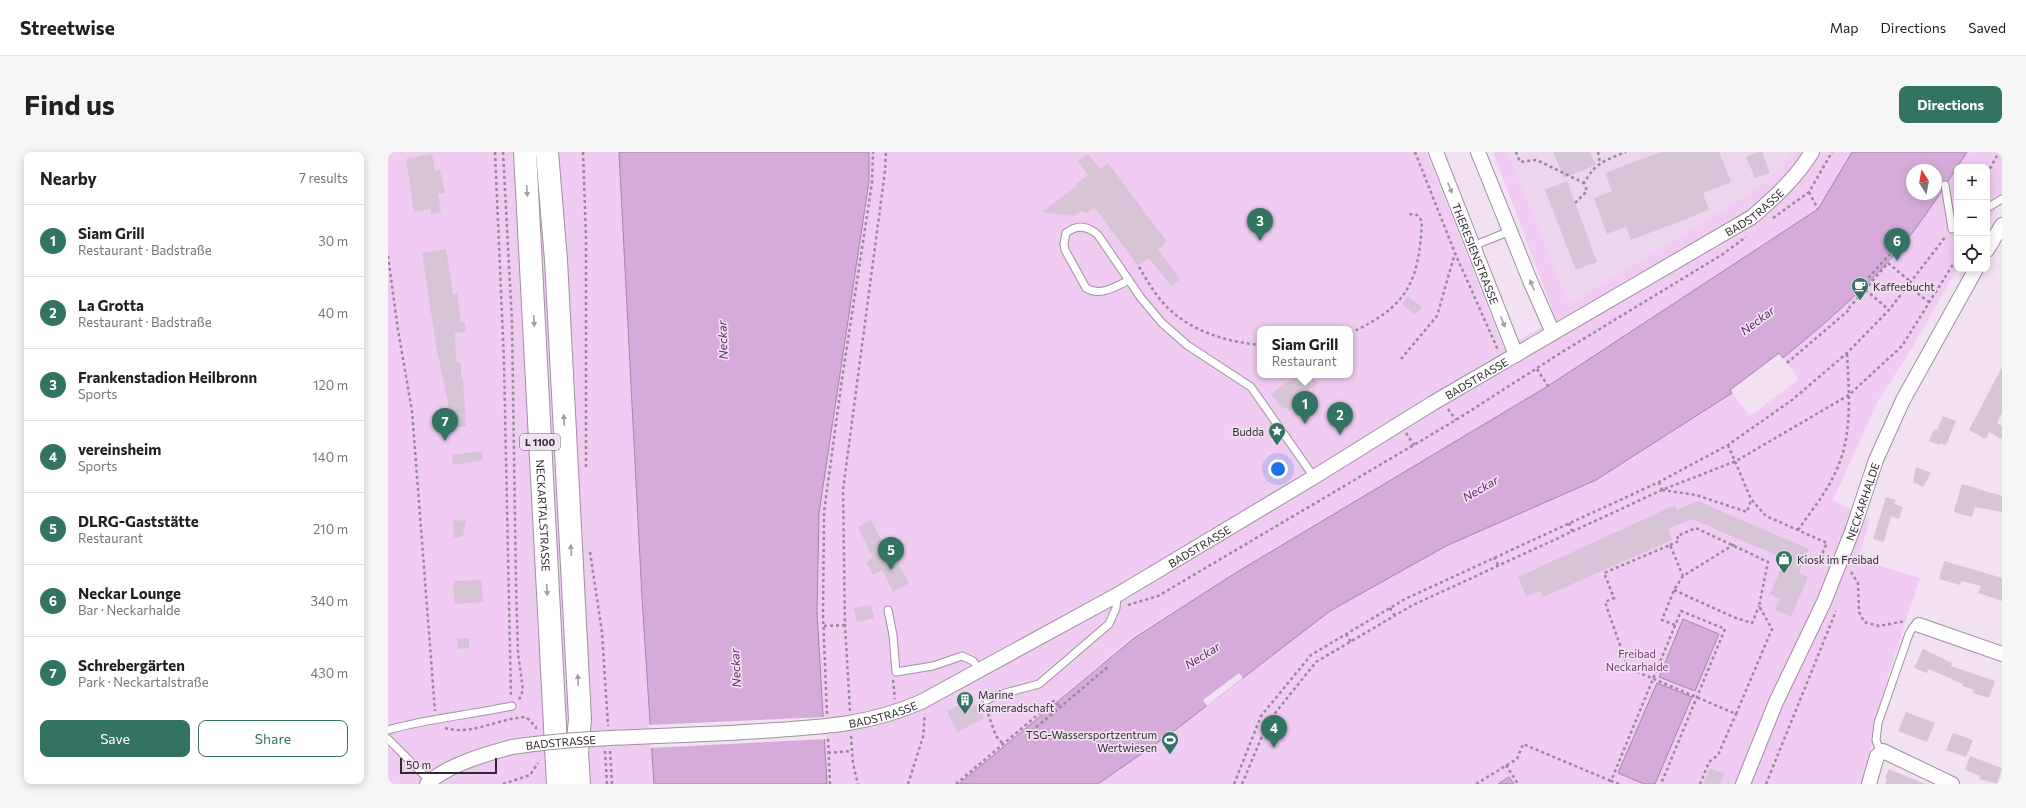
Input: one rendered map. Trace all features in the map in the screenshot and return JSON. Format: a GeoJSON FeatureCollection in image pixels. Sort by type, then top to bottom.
{"type":"FeatureCollection","features":[{"type":"Feature","properties":{"kind":"main road","name":"NECKARTALSTRASSE"},"geometry":{"type":"LineString","coordinates":[[525,152],[558,784]]}},
{"type":"Feature","properties":{"kind":"main road","name":"L 1100"},"geometry":{"type":"LineString","coordinates":[[547,152],[556,260],[580,719],[577,753],[579,784]]}},
{"type":"Feature","properties":{"kind":"main road"},"geometry":{"type":"LineString","coordinates":[[556,260],[560,152]]}},
{"type":"Feature","properties":{"kind":"street","name":"THERESIENSTRASSE"},"geometry":{"type":"LineString","coordinates":[[1436,152],[1516,355]]}},
{"type":"Feature","properties":{"kind":"street"},"geometry":{"type":"LineString","coordinates":[[1478,152],[1553,333]]}},
{"type":"Feature","properties":{"kind":"street","name":"BADSTRASSE"},"geometry":{"type":"LineString","coordinates":[[428,783],[455,766],[490,753],[512,747],[556,741],[695,736],[855,723],[926,706],[979,669],[1117,602],[1433,403],[1504,363],[1752,217],[1778,195],[1801,171],[1812,152]]}},
{"type":"Feature","properties":{"kind":"street"},"geometry":{"type":"LineString","coordinates":[[1990,245],[2002,225]]}},
{"type":"Feature","properties":{"kind":"street","name":"NECKARHALDE"},"geometry":{"type":"LineString","coordinates":[[1743,784],[1776,702],[1824,602],[1839,565],[1876,460],[1903,400],[1974,272]]}},
{"type":"Feature","properties":{"kind":"street"},"geometry":{"type":"LineString","coordinates":[[1919,625],[2002,654]]}},
{"type":"Feature","properties":{"kind":"street"},"geometry":{"type":"LineString","coordinates":[[1869,784],[1877,756],[1880,752],[1887,751],[1952,784]]}},
{"type":"Feature","properties":{"kind":"lane"},"geometry":{"type":"LineString","coordinates":[[1945,185],[1954,227]]}},
{"type":"Feature","properties":{"kind":"lane"},"geometry":{"type":"LineString","coordinates":[[1990,206],[2002,199]]}},
{"type":"Feature","properties":{"kind":"lane"},"geometry":{"type":"LineString","coordinates":[[1129,280],[1105,291],[1092,292],[1086,288],[1065,250],[1064,244],[1066,233],[1076,227],[1091,229],[1098,235],[1113,255],[1141,298],[1172,333],[1206,359],[1251,387],[1314,477]]}},
{"type":"Feature","properties":{"kind":"lane"},"geometry":{"type":"LineString","coordinates":[[1473,246],[1510,231]]}},
{"type":"Feature","properties":{"kind":"lane"},"geometry":{"type":"LineString","coordinates":[[987,700],[994,696],[1040,684],[1109,624],[1117,602]]}},
{"type":"Feature","properties":{"kind":"lane"},"geometry":{"type":"LineString","coordinates":[[888,610],[893,635],[896,672],[933,666],[962,656],[973,661],[979,669]]}},
{"type":"Feature","properties":{"kind":"lane"},"geometry":{"type":"LineString","coordinates":[[1880,752],[1876,740],[1878,724],[1909,634],[1914,627],[1919,625]]}},
{"type":"Feature","properties":{"kind":"lane"},"geometry":{"type":"LineString","coordinates":[[388,730],[412,723],[512,706]]}},
{"type":"Feature","properties":{"kind":"lane"},"geometry":{"type":"LineString","coordinates":[[388,739],[428,783]]}},
{"type":"Feature","properties":{"kind":"path"},"geometry":{"type":"LineString","coordinates":[[495,152],[504,362],[510,692],[512,706],[520,700],[523,690],[518,652],[512,322],[503,152]]}},
{"type":"Feature","properties":{"kind":"path"},"geometry":{"type":"LineString","coordinates":[[583,152],[586,238],[586,470]]}},
{"type":"Feature","properties":{"kind":"path"},"geometry":{"type":"LineString","coordinates":[[827,721],[824,626],[824,512],[842,379],[872,183],[873,152]]}},
{"type":"Feature","properties":{"kind":"path"},"geometry":{"type":"LineString","coordinates":[[850,713],[845,625],[843,490],[885,171],[886,152]]}},
{"type":"Feature","properties":{"kind":"path"},"geometry":{"type":"LineString","coordinates":[[1415,152],[1455,253],[1504,363]]}},
{"type":"Feature","properties":{"kind":"path"},"geometry":{"type":"LineString","coordinates":[[1516,152],[1520,162],[1536,160],[1584,184],[1587,191],[1575,203]]}},
{"type":"Feature","properties":{"kind":"path"},"geometry":{"type":"LineString","coordinates":[[1598,152],[1600,164]]}},
{"type":"Feature","properties":{"kind":"path"},"geometry":{"type":"LineString","coordinates":[[1584,184],[1592,169],[1626,152]]}},
{"type":"Feature","properties":{"kind":"path"},"geometry":{"type":"LineString","coordinates":[[1990,168],[1999,152]]}},
{"type":"Feature","properties":{"kind":"path"},"geometry":{"type":"LineString","coordinates":[[1809,192],[1818,208]]}},
{"type":"Feature","properties":{"kind":"path"},"geometry":{"type":"LineString","coordinates":[[1353,331],[1384,315],[1398,304],[1408,287],[1417,265],[1422,221],[1417,214],[1409,214]]}},
{"type":"Feature","properties":{"kind":"path"},"geometry":{"type":"LineString","coordinates":[[1234,784],[1261,716],[1311,655],[1390,608],[1494,557],[1659,482],[1728,445],[1792,400],[1848,353],[1890,310],[1954,227]]}},
{"type":"Feature","properties":{"kind":"path"},"geometry":{"type":"LineString","coordinates":[[1402,359],[1437,316],[1455,253]]}},
{"type":"Feature","properties":{"kind":"path"},"geometry":{"type":"LineString","coordinates":[[1856,291],[1890,254]]}},
{"type":"Feature","properties":{"kind":"path"},"geometry":{"type":"LineString","coordinates":[[388,256],[398,330],[412,411],[436,720]]}},
{"type":"Feature","properties":{"kind":"path"},"geometry":{"type":"LineString","coordinates":[[1788,364],[1849,310],[1848,309],[1888,263],[1911,282]]}},
{"type":"Feature","properties":{"kind":"path"},"geometry":{"type":"LineString","coordinates":[[1242,784],[1268,722],[1316,662],[1411,606],[1662,490],[1736,461],[1849,395],[1902,346],[1954,263]]}},
{"type":"Feature","properties":{"kind":"path"},"geometry":{"type":"LineString","coordinates":[[1139,267],[1159,298],[1170,310],[1182,319],[1216,336],[1239,343],[1257,345]]}},
{"type":"Feature","properties":{"kind":"path"},"geometry":{"type":"LineString","coordinates":[[1861,286],[1890,310]]}},
{"type":"Feature","properties":{"kind":"path"},"geometry":{"type":"LineString","coordinates":[[1908,286],[1929,302]]}},
{"type":"Feature","properties":{"kind":"path"},"geometry":{"type":"LineString","coordinates":[[1117,602],[1158,596],[1337,492],[1537,369],[1562,352]]}},
{"type":"Feature","properties":{"kind":"path"},"geometry":{"type":"LineString","coordinates":[[1798,530],[1836,471],[1845,439],[1849,395],[1848,353]]}},
{"type":"Feature","properties":{"kind":"path"},"geometry":{"type":"LineString","coordinates":[[1537,369],[1548,386]]}},
{"type":"Feature","properties":{"kind":"path"},"geometry":{"type":"LineString","coordinates":[[1728,445],[1751,499],[1766,516],[1827,543],[1821,556],[1851,572],[1858,583],[1859,612],[1864,622],[1879,626],[1906,621],[1919,625]]}},
{"type":"Feature","properties":{"kind":"path"},"geometry":{"type":"LineString","coordinates":[[1659,482],[1662,490]]}},
{"type":"Feature","properties":{"kind":"path"},"geometry":{"type":"LineString","coordinates":[[1662,490],[1696,495],[1747,512],[1751,499]]}},
{"type":"Feature","properties":{"kind":"path"},"geometry":{"type":"LineString","coordinates":[[1569,523],[1572,531]]}},
{"type":"Feature","properties":{"kind":"path"},"geometry":{"type":"LineString","coordinates":[[1674,590],[1733,617],[1752,623],[1759,606],[1768,562],[1696,528],[1677,536],[1679,541],[1604,573],[1614,598],[1605,602],[1628,668],[1736,714]]}},
{"type":"Feature","properties":{"kind":"path"},"geometry":{"type":"LineString","coordinates":[[1675,625],[1662,620],[1674,590],[1683,576],[1733,545],[1735,541]]}},
{"type":"Feature","properties":{"kind":"path"},"geometry":{"type":"LineString","coordinates":[[1670,545],[1683,576]]}},
{"type":"Feature","properties":{"kind":"path"},"geometry":{"type":"LineString","coordinates":[[589,546],[602,632],[609,732]]}},
{"type":"Feature","properties":{"kind":"path"},"geometry":{"type":"LineString","coordinates":[[1494,557],[1498,565]]}},
{"type":"Feature","properties":{"kind":"path"},"geometry":{"type":"LineString","coordinates":[[1848,580],[1851,572]]}},
{"type":"Feature","properties":{"kind":"path"},"geometry":{"type":"LineString","coordinates":[[1700,784],[1710,762],[1718,755],[1772,629],[1759,606]]}},
{"type":"Feature","properties":{"kind":"path"},"geometry":{"type":"LineString","coordinates":[[1390,608],[1395,616]]}},
{"type":"Feature","properties":{"kind":"path"},"geometry":{"type":"LineString","coordinates":[[1766,784],[1837,609]]}},
{"type":"Feature","properties":{"kind":"path"},"geometry":{"type":"LineString","coordinates":[[1611,781],[1682,611],[1725,629],[1660,784]]}},
{"type":"Feature","properties":{"kind":"path"},"geometry":{"type":"LineString","coordinates":[[824,626],[845,625]]}},
{"type":"Feature","properties":{"kind":"path"},"geometry":{"type":"LineString","coordinates":[[1346,634],[1351,642]]}},
{"type":"Feature","properties":{"kind":"path"},"geometry":{"type":"LineString","coordinates":[[1027,735],[1109,666]]}},
{"type":"Feature","properties":{"kind":"path"},"geometry":{"type":"LineString","coordinates":[[987,700],[986,711],[991,725],[996,736],[1004,745]]}},
{"type":"Feature","properties":{"kind":"path"},"geometry":{"type":"LineString","coordinates":[[956,784],[1004,745],[1054,701],[1061,707]]}},
{"type":"Feature","properties":{"kind":"path"},"geometry":{"type":"LineString","coordinates":[[910,784],[923,737],[926,706]]}},
{"type":"Feature","properties":{"kind":"path"},"geometry":{"type":"LineString","coordinates":[[851,728],[853,764],[858,784]]}},
{"type":"Feature","properties":{"kind":"path"},"geometry":{"type":"LineString","coordinates":[[828,737],[830,784]]}},
{"type":"Feature","properties":{"kind":"path"},"geometry":{"type":"LineString","coordinates":[[1476,784],[1517,759],[1523,744],[1619,784]]}},
{"type":"Feature","properties":{"kind":"path"},"geometry":{"type":"LineString","coordinates":[[610,747],[612,784]]}},
{"type":"Feature","properties":{"kind":"path"},"geometry":{"type":"LineString","coordinates":[[605,750],[607,784]]}},
{"type":"Feature","properties":{"kind":"path"},"geometry":{"type":"LineString","coordinates":[[828,753],[852,751]]}},
{"type":"Feature","properties":{"kind":"path"},"geometry":{"type":"LineString","coordinates":[[1506,765],[1518,784]]}},
{"type":"Feature","properties":{"kind":"shaded area"},"geometry":{"type":"Polygon","coordinates":[[[1508,152],[1794,152],[1767,181],[1742,198],[1569,304],[1508,152]]]}},
{"type":"Feature","properties":{"kind":"green space"},"geometry":{"type":"Polygon","coordinates":[[[388,152],[619,152],[642,598],[654,784],[388,784],[388,152]]]}},
{"type":"Feature","properties":{"kind":"green space"},"geometry":{"type":"Polygon","coordinates":[[[869,152],[1426,152],[1504,349],[1556,319],[1493,152],[1508,152],[1569,304],[1742,198],[1767,181],[1794,152],[1852,152],[1818,209],[1548,386],[1237,572],[1132,637],[959,784],[827,784],[817,612],[819,513],[869,181],[869,152]]]}},
{"type":"Feature","properties":{"kind":"green space"},"geometry":{"type":"Polygon","coordinates":[[[1967,152],[2002,152],[2002,196],[1990,219],[1990,164],[1959,164],[1967,152]]]}},
{"type":"Feature","properties":{"kind":"green space","name":"Freibad Neckarhalde"},"geometry":{"type":"Polygon","coordinates":[[[1954,171],[1954,272],[1955,272],[1912,348],[1878,401],[1833,500],[1870,519],[1858,559],[1920,578],[1888,676],[1862,784],[1098,784],[1170,734],[1330,611],[1446,546],[1596,480],[1732,393],[1750,416],[1799,379],[1783,358],[1869,282],[1895,254],[1935,200],[1942,200],[1942,189],[1954,171]]]}},
{"type":"Feature","properties":{"kind":"water","name":"Neckar"},"geometry":{"type":"Polygon","coordinates":[[[619,152],[869,152],[869,181],[819,513],[817,612],[827,784],[654,784],[642,598],[619,152]]]}},
{"type":"Feature","properties":{"kind":"water","name":"Neckar"},"geometry":{"type":"Polygon","coordinates":[[[1852,152],[1967,152],[1959,164],[1954,164],[1954,171],[1942,189],[1942,164],[1906,164],[1906,200],[1935,200],[1895,254],[1869,282],[1827,321],[1783,358],[1779,353],[1730,390],[1732,393],[1596,480],[1446,546],[1330,611],[1170,734],[1098,784],[959,784],[1134,638],[1237,572],[1548,386],[1818,209],[1852,152]]]}},
{"type":"Feature","properties":{"kind":"water"},"geometry":{"type":"Polygon","coordinates":[[[1683,619],[1719,634],[1695,691],[1659,677],[1683,619]]]}},
{"type":"Feature","properties":{"kind":"water"},"geometry":{"type":"Polygon","coordinates":[[[1657,683],[1692,697],[1655,784],[1644,784],[1618,773],[1657,683]]]}},
{"type":"Feature","properties":{"kind":"water"},"geometry":{"type":"Polygon","coordinates":[[[1509,777],[1514,784],[1498,784],[1509,777]]]}},
{"type":"Feature","properties":{"kind":"pier"},"geometry":{"type":"Polygon","coordinates":[[[1239,673],[1243,678],[1207,706],[1203,700],[1239,673]]]}},
{"type":"Feature","properties":{"kind":"pier"},"geometry":{"type":"Polygon","coordinates":[[[825,717],[826,739],[650,748],[648,725],[825,717]]]}},
{"type":"Feature","properties":{"kind":"building"},"geometry":{"type":"Polygon","coordinates":[[[1553,152],[1590,152],[1596,165],[1564,178],[1553,152]]]}},
{"type":"Feature","properties":{"kind":"building"},"geometry":{"type":"Polygon","coordinates":[[[1661,152],[1719,152],[1731,182],[1703,193],[1709,210],[1631,240],[1626,227],[1607,234],[1594,198],[1612,191],[1605,173],[1661,152]]]}},
{"type":"Feature","properties":{"kind":"building"},"geometry":{"type":"Polygon","coordinates":[[[1762,152],[1770,173],[1755,178],[1746,157],[1762,152]]]}},
{"type":"Feature","properties":{"kind":"building"},"geometry":{"type":"Polygon","coordinates":[[[432,154],[435,171],[440,170],[445,193],[438,194],[441,212],[431,214],[430,209],[414,212],[406,159],[432,154]]]}},
{"type":"Feature","properties":{"kind":"building"},"geometry":{"type":"Polygon","coordinates":[[[1088,154],[1100,169],[1108,163],[1167,242],[1158,249],[1180,279],[1171,286],[1149,258],[1138,266],[1094,207],[1087,213],[1081,211],[1074,216],[1042,212],[1077,186],[1076,184],[1088,175],[1078,161],[1088,154]]]}},
{"type":"Feature","properties":{"kind":"building"},"geometry":{"type":"Polygon","coordinates":[[[1567,181],[1597,262],[1576,270],[1545,190],[1567,181]]]}},
{"type":"Feature","properties":{"kind":"building"},"geometry":{"type":"Polygon","coordinates":[[[446,249],[453,294],[457,293],[461,323],[465,322],[466,332],[455,333],[456,362],[461,363],[461,377],[463,377],[466,426],[450,428],[448,403],[436,345],[422,253],[446,249]]]}},
{"type":"Feature","properties":{"kind":"building"},"geometry":{"type":"Polygon","coordinates":[[[1408,296],[1422,307],[1415,315],[1402,304],[1408,296]]]}},
{"type":"Feature","properties":{"kind":"building"},"geometry":{"type":"Polygon","coordinates":[[[2002,367],[2002,413],[1997,423],[2002,426],[2002,439],[1989,432],[1986,439],[1969,430],[2002,367]]]}},
{"type":"Feature","properties":{"kind":"building"},"geometry":{"type":"Polygon","coordinates":[[[1293,378],[1313,378],[1318,384],[1303,394],[1306,397],[1289,411],[1286,407],[1283,409],[1271,394],[1293,378]]]}},
{"type":"Feature","properties":{"kind":"building"},"geometry":{"type":"Polygon","coordinates":[[[1943,416],[1956,421],[1946,445],[1941,443],[1940,445],[1929,441],[1934,429],[1937,430],[1943,416]]]}},
{"type":"Feature","properties":{"kind":"building"},"geometry":{"type":"Polygon","coordinates":[[[482,451],[483,460],[453,465],[452,455],[482,451]]]}},
{"type":"Feature","properties":{"kind":"building"},"geometry":{"type":"Polygon","coordinates":[[[1916,467],[1931,473],[1923,487],[1913,482],[1916,467]]]}},
{"type":"Feature","properties":{"kind":"building"},"geometry":{"type":"Polygon","coordinates":[[[1962,484],[2002,496],[2002,512],[1975,507],[1972,517],[1956,513],[1954,510],[1962,484]]]}},
{"type":"Feature","properties":{"kind":"building"},"geometry":{"type":"Polygon","coordinates":[[[1886,497],[1896,500],[1894,504],[1903,507],[1899,519],[1891,516],[1884,542],[1873,539],[1886,497]]]}},
{"type":"Feature","properties":{"kind":"building"},"geometry":{"type":"Polygon","coordinates":[[[1698,501],[1809,549],[1799,573],[1808,577],[1791,617],[1775,610],[1780,599],[1770,594],[1785,559],[1692,519],[1668,529],[1672,540],[1543,597],[1541,591],[1526,596],[1518,577],[1675,505],[1677,510],[1698,501]]]}},
{"type":"Feature","properties":{"kind":"building"},"geometry":{"type":"Polygon","coordinates":[[[466,520],[463,536],[454,538],[453,521],[466,520]]]}},
{"type":"Feature","properties":{"kind":"building"},"geometry":{"type":"Polygon","coordinates":[[[871,520],[890,556],[893,554],[909,583],[893,592],[882,570],[873,575],[866,562],[873,558],[858,527],[871,520]]]}},
{"type":"Feature","properties":{"kind":"building"},"geometry":{"type":"Polygon","coordinates":[[[1944,561],[2002,578],[2002,601],[1978,593],[1981,586],[1961,581],[1960,585],[1939,579],[1944,561]]]}},
{"type":"Feature","properties":{"kind":"building"},"geometry":{"type":"Polygon","coordinates":[[[481,580],[483,602],[455,604],[453,581],[481,580]]]}},
{"type":"Feature","properties":{"kind":"building"},"geometry":{"type":"Polygon","coordinates":[[[871,605],[874,618],[857,622],[854,608],[871,605]]]}},
{"type":"Feature","properties":{"kind":"building"},"geometry":{"type":"Polygon","coordinates":[[[469,638],[469,648],[458,649],[457,639],[469,638]]]}},
{"type":"Feature","properties":{"kind":"building"},"geometry":{"type":"Polygon","coordinates":[[[1923,649],[1952,663],[1951,666],[1995,681],[1989,698],[1973,693],[1974,690],[1962,686],[1963,684],[1929,669],[1927,673],[1914,668],[1923,649]]]}},
{"type":"Feature","properties":{"kind":"building","name":"Marine Kameradschaft"},"geometry":{"type":"Polygon","coordinates":[[[960,704],[964,711],[976,705],[984,718],[958,732],[947,711],[960,704]]]}},
{"type":"Feature","properties":{"kind":"building"},"geometry":{"type":"Polygon","coordinates":[[[1906,712],[1935,723],[1927,742],[1898,731],[1906,712]]]}},
{"type":"Feature","properties":{"kind":"building"},"geometry":{"type":"Polygon","coordinates":[[[1953,733],[1973,740],[1966,757],[1946,750],[1953,733]]]}},
{"type":"Feature","properties":{"kind":"building"},"geometry":{"type":"Polygon","coordinates":[[[1970,756],[2002,768],[1997,784],[1979,779],[1980,776],[1965,770],[1970,756]]]}},
{"type":"Feature","properties":{"kind":"building"},"geometry":{"type":"Polygon","coordinates":[[[1710,768],[1724,774],[1720,784],[1703,784],[1710,768]]]}},
{"type":"Feature","properties":{"kind":"building"},"geometry":{"type":"Polygon","coordinates":[[[1889,769],[1925,784],[1885,784],[1887,779],[1885,778],[1889,769]]]}},
{"type":"Feature","properties":{"kind":"place","name":"Frankenstadion Heilbronn"},"geometry":{"type":"Point","coordinates":[1260,241]}},
{"type":"Feature","properties":{"kind":"place","name":"Neckar Lounge"},"geometry":{"type":"Point","coordinates":[1897,261]}},
{"type":"Feature","properties":{"kind":"place","name":"Kaffeebucht"},"geometry":{"type":"Point","coordinates":[1860,301]}},
{"type":"Feature","properties":{"kind":"place","name":"Siam Grill"},"geometry":{"type":"Point","coordinates":[1305,424]}},
{"type":"Feature","properties":{"kind":"place","name":"La Grotta"},"geometry":{"type":"Point","coordinates":[1340,435]}},
{"type":"Feature","properties":{"kind":"place","name":"Schrebergärten"},"geometry":{"type":"Point","coordinates":[445,441]}},
{"type":"Feature","properties":{"kind":"place","name":"Budda"},"geometry":{"type":"Point","coordinates":[1277,446]}},
{"type":"Feature","properties":{"kind":"place","name":"DLRG-Gaststätte"},"geometry":{"type":"Point","coordinates":[891,570]}},
{"type":"Feature","properties":{"kind":"place","name":"Kiosk im Freibad"},"geometry":{"type":"Point","coordinates":[1784,574]}},
{"type":"Feature","properties":{"kind":"place","name":"Marine Kameradschaft"},"geometry":{"type":"Point","coordinates":[965,715]}},
{"type":"Feature","properties":{"kind":"place","name":"vereinsheim"},"geometry":{"type":"Point","coordinates":[1274,748]}},
{"type":"Feature","properties":{"kind":"place","name":"TSG-Wassersportzentrum Wertwiesen"},"geometry":{"type":"Point","coordinates":[1170,755]}}]}
